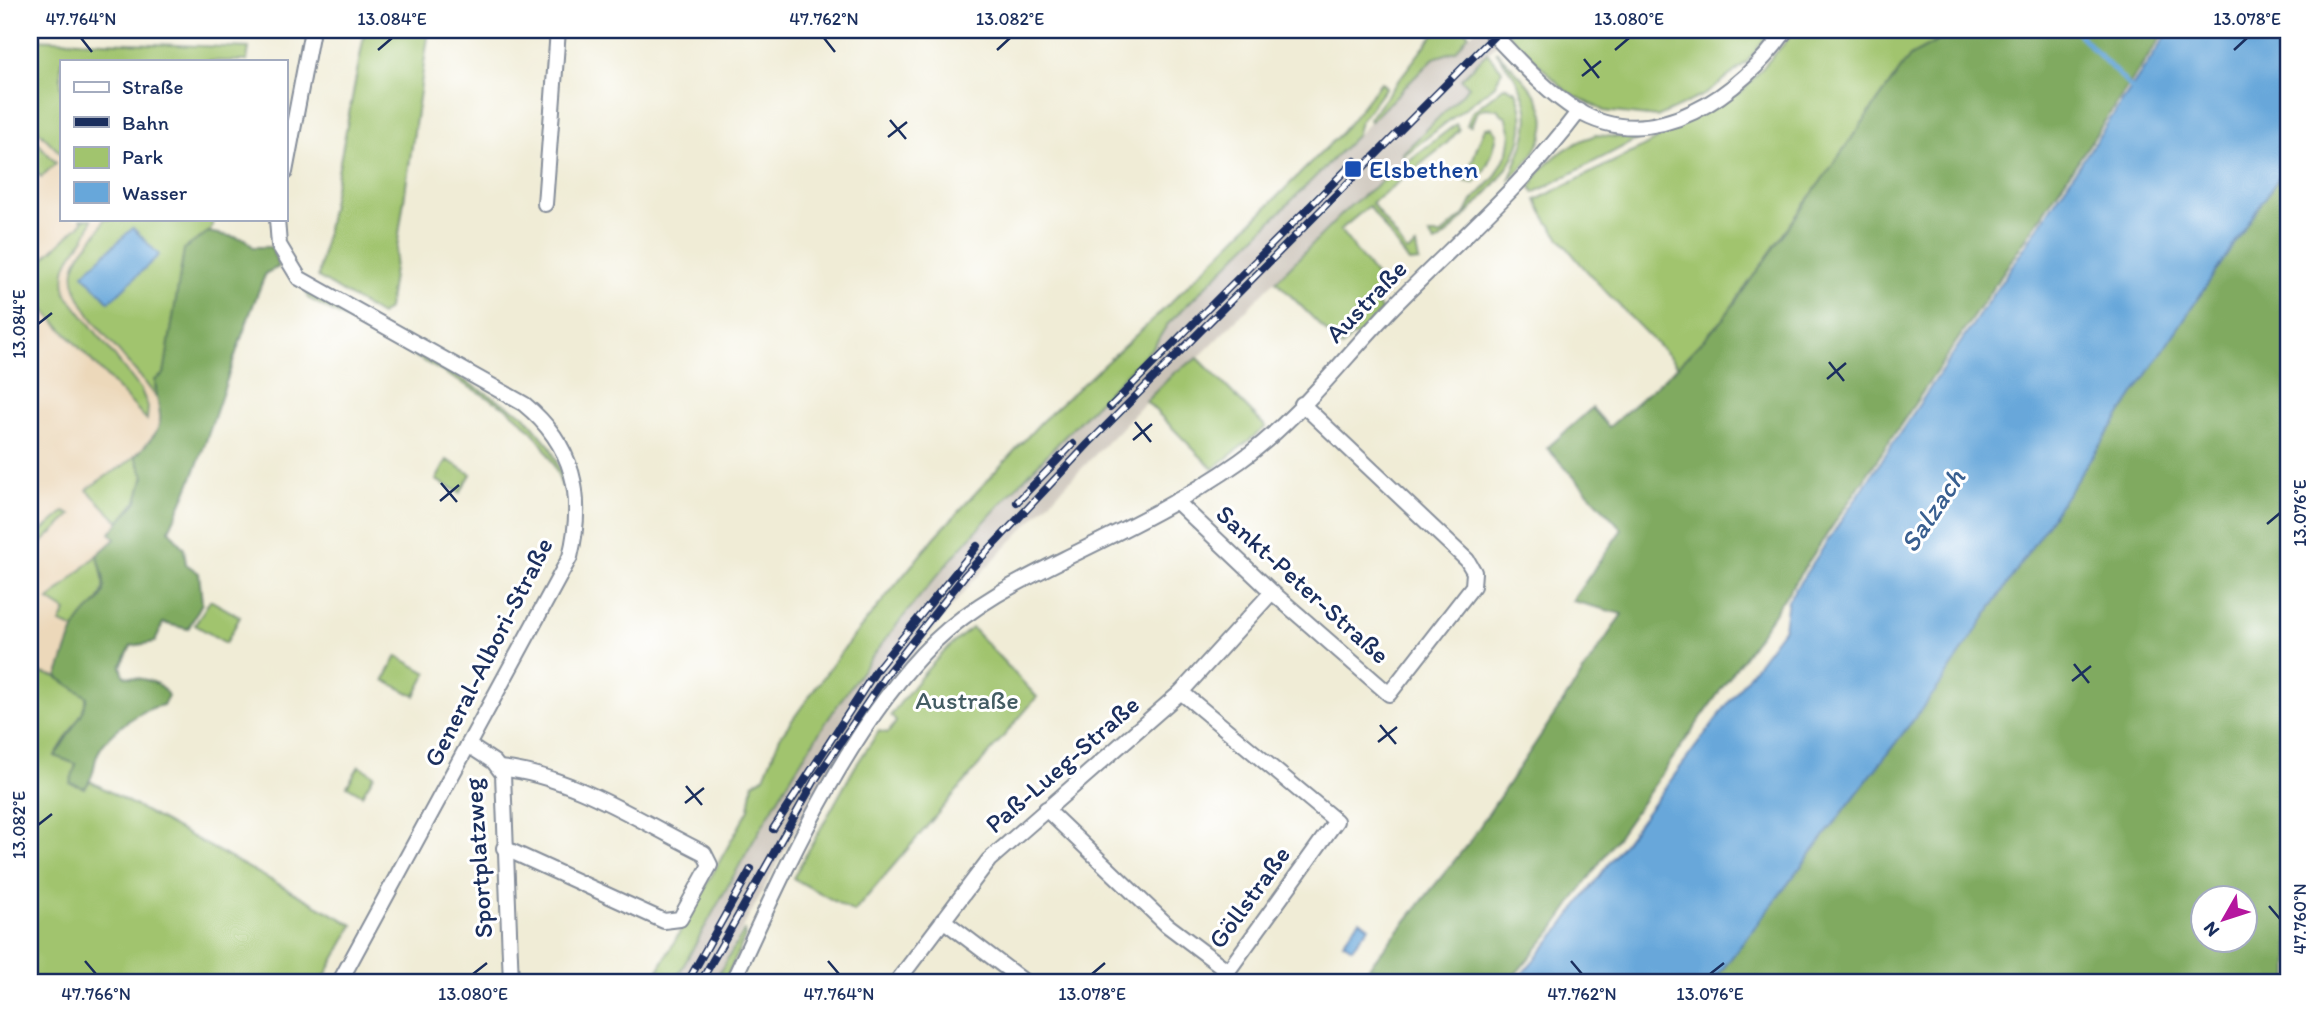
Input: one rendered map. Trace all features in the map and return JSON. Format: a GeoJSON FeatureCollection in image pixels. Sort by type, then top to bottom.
{"type":"FeatureCollection","features":[{"type":"Feature","properties":{"kind":"street"},"geometry":{"type":"LineString","coordinates":[[287,161],[312,30]]}},
{"type":"Feature","properties":{"kind":"street"},"geometry":{"type":"LineString","coordinates":[[544,204],[558,30]]}},
{"type":"Feature","properties":{"kind":"street"},"geometry":{"type":"LineString","coordinates":[[1489,30],[1554,95],[1579,111],[1600,121],[1657,126],[1701,107],[1735,84],[1765,56],[1786,30]]}},
{"type":"Feature","properties":{"kind":"street","name":"Austraße"},"geometry":{"type":"LineString","coordinates":[[732,983],[775,891],[847,760],[894,690],[932,645],[990,597],[1175,501],[1242,460],[1302,404],[1397,302],[1511,193],[1579,111]]}},
{"type":"Feature","properties":{"kind":"street","name":"General-Albori-Straße"},"geometry":{"type":"LineString","coordinates":[[277,220],[279,245],[299,278],[524,404],[546,425],[568,463],[577,488],[578,521],[570,557],[338,983]]}},
{"type":"Feature","properties":{"kind":"street","name":"Sankt-Peter-Straße"},"geometry":{"type":"LineString","coordinates":[[1175,501],[1272,592],[1389,694],[1472,586],[1474,572],[1467,560],[1302,404]]}},
{"type":"Feature","properties":{"kind":"street","name":"Paß-Lueg-Straße"},"geometry":{"type":"LineString","coordinates":[[896,983],[989,860],[1181,692],[1272,592]]}},
{"type":"Feature","properties":{"kind":"street","name":"Göllstraße"},"geometry":{"type":"LineString","coordinates":[[1046,809],[1167,925],[1228,971],[1336,821],[1181,692]]}},
{"type":"Feature","properties":{"kind":"street","name":"Sportplatzweg"},"geometry":{"type":"LineString","coordinates":[[468,745],[503,774],[511,983]]}},
{"type":"Feature","properties":{"kind":"street"},"geometry":{"type":"LineString","coordinates":[[499,768],[529,771],[558,780],[704,853],[710,865],[680,919],[664,921],[504,848]]}},
{"type":"Feature","properties":{"kind":"street"},"geometry":{"type":"LineString","coordinates":[[943,920],[1026,983]]}},
{"type":"Feature","properties":{"kind":"shaded area"},"geometry":{"type":"Polygon","coordinates":[[[1474,30],[1511,30],[1462,79],[1469,87],[1402,154],[1405,162],[1351,205],[1198,358],[1175,372],[973,581],[892,680],[821,783],[713,983],[674,983],[796,768],[869,661],[947,562],[1032,468],[1154,346],[1167,325],[1434,58],[1456,51],[1474,30]]]}},
{"type":"Feature","properties":{"kind":"shaded area"},"geometry":{"type":"Polygon","coordinates":[[[30,39],[249,48],[247,60],[60,60],[60,220],[214,220],[182,400],[78,651],[30,783],[30,39]]]}},
{"type":"Feature","properties":{"kind":"green space"},"geometry":{"type":"Polygon","coordinates":[[[365,30],[429,30],[388,309],[381,315],[318,277],[365,30]]]}},
{"type":"Feature","properties":{"kind":"green space"},"geometry":{"type":"Polygon","coordinates":[[[1437,30],[1465,30],[1469,34],[1456,51],[1434,58],[1370,122],[1369,119],[1437,30]]]}},
{"type":"Feature","properties":{"kind":"green space"},"geometry":{"type":"Polygon","coordinates":[[[1511,30],[1772,30],[1747,62],[1706,94],[1657,117],[1604,111],[1566,91],[1507,33],[1511,30]]]}},
{"type":"Feature","properties":{"kind":"green space"},"geometry":{"type":"Polygon","coordinates":[[[1796,30],[1958,30],[1910,56],[1723,319],[1678,366],[1580,263],[1547,220],[1536,200],[1641,148],[1742,91],[1796,30]]]}},
{"type":"Feature","properties":{"kind":"green space"},"geometry":{"type":"Polygon","coordinates":[[[1958,30],[2166,30],[1764,628],[1552,931],[1508,983],[1356,983],[1468,844],[1622,614],[1572,601],[1622,529],[1547,448],[1592,408],[1609,427],[1678,366],[1723,319],[1910,56],[1958,30]]]}},
{"type":"Feature","properties":{"kind":"green space"},"geometry":{"type":"Polygon","coordinates":[[[30,39],[249,48],[247,60],[60,60],[60,153],[30,122],[30,39]]]}},
{"type":"Feature","properties":{"kind":"green space"},"geometry":{"type":"Polygon","coordinates":[[[1496,51],[1528,85],[1544,113],[1544,128],[1539,143],[1509,181],[1527,130],[1527,106],[1515,78],[1496,51]]]}},
{"type":"Feature","properties":{"kind":"green space"},"geometry":{"type":"Polygon","coordinates":[[[1487,53],[1502,70],[1495,85],[1403,156],[1402,154],[1469,87],[1461,79],[1487,53]]]}},
{"type":"Feature","properties":{"kind":"green space"},"geometry":{"type":"Polygon","coordinates":[[[1381,82],[1386,87],[1360,122],[1356,136],[1167,325],[1154,346],[1006,499],[935,578],[869,661],[815,738],[674,983],[651,983],[749,809],[753,783],[764,777],[780,737],[848,643],[935,537],[1041,422],[1158,315],[1342,132],[1381,82]]]}},
{"type":"Feature","properties":{"kind":"green space"},"geometry":{"type":"Polygon","coordinates":[[[1505,86],[1516,91],[1521,109],[1520,142],[1514,156],[1495,184],[1449,233],[1435,243],[1429,235],[1441,235],[1466,213],[1472,201],[1495,177],[1508,152],[1511,134],[1507,119],[1497,109],[1484,108],[1476,113],[1471,126],[1467,125],[1472,112],[1505,86]]]}},
{"type":"Feature","properties":{"kind":"green space"},"geometry":{"type":"Polygon","coordinates":[[[1456,124],[1459,130],[1446,144],[1372,203],[1407,252],[1416,246],[1419,261],[1409,262],[1369,206],[1340,230],[1381,283],[1382,295],[1376,303],[1382,310],[1360,335],[1351,337],[1342,347],[1276,281],[1351,205],[1456,124]]]}},
{"type":"Feature","properties":{"kind":"green space"},"geometry":{"type":"Polygon","coordinates":[[[1492,127],[1497,133],[1487,166],[1474,183],[1464,181],[1485,128],[1492,127]]]}},
{"type":"Feature","properties":{"kind":"green space"},"geometry":{"type":"Polygon","coordinates":[[[30,134],[56,163],[41,177],[30,165],[30,134]]]}},
{"type":"Feature","properties":{"kind":"green space"},"geometry":{"type":"Polygon","coordinates":[[[1596,135],[1638,139],[1534,193],[1531,187],[1535,178],[1549,162],[1567,148],[1596,135]]]}},
{"type":"Feature","properties":{"kind":"green space"},"geometry":{"type":"Polygon","coordinates":[[[2289,162],[2289,983],[1712,983],[1939,686],[2289,162]]]}},
{"type":"Feature","properties":{"kind":"green space"},"geometry":{"type":"Polygon","coordinates":[[[82,220],[92,220],[89,230],[65,269],[66,294],[141,390],[148,407],[147,420],[30,295],[30,271],[83,222],[82,220]]]}},
{"type":"Feature","properties":{"kind":"green space"},"geometry":{"type":"Polygon","coordinates":[[[104,220],[214,220],[164,374],[155,381],[156,397],[92,318],[75,284],[76,262],[104,220]]]}},
{"type":"Feature","properties":{"kind":"green space"},"geometry":{"type":"Polygon","coordinates":[[[208,232],[245,239],[253,247],[271,247],[279,267],[266,273],[196,467],[169,530],[184,549],[186,564],[199,573],[202,603],[188,629],[163,623],[155,642],[131,646],[121,666],[124,676],[155,683],[165,690],[168,696],[163,705],[136,716],[110,737],[98,753],[85,788],[70,783],[76,764],[55,756],[82,713],[87,697],[57,677],[74,630],[103,594],[104,585],[97,555],[115,539],[110,533],[137,501],[144,476],[135,456],[154,435],[160,421],[155,380],[164,374],[184,249],[208,232]]]}},
{"type":"Feature","properties":{"kind":"green space"},"geometry":{"type":"Polygon","coordinates":[[[306,291],[357,320],[364,329],[308,298],[306,291]]]}},
{"type":"Feature","properties":{"kind":"green space"},"geometry":{"type":"Polygon","coordinates":[[[399,342],[525,416],[550,446],[566,484],[562,486],[541,443],[518,417],[397,346],[399,342]]]}},
{"type":"Feature","properties":{"kind":"green space"},"geometry":{"type":"Polygon","coordinates":[[[1198,358],[1266,427],[1213,469],[1146,401],[1175,372],[1198,358]]]}},
{"type":"Feature","properties":{"kind":"green space"},"geometry":{"type":"Polygon","coordinates":[[[135,456],[144,476],[137,501],[120,523],[87,490],[135,456]]]}},
{"type":"Feature","properties":{"kind":"green space"},"geometry":{"type":"Polygon","coordinates":[[[447,460],[471,474],[460,493],[436,480],[447,460]]]}},
{"type":"Feature","properties":{"kind":"green space"},"geometry":{"type":"Polygon","coordinates":[[[64,512],[71,515],[30,554],[30,541],[64,512]]]}},
{"type":"Feature","properties":{"kind":"green space"},"geometry":{"type":"Polygon","coordinates":[[[97,555],[103,580],[101,596],[75,629],[60,623],[66,611],[49,600],[97,555]]]}},
{"type":"Feature","properties":{"kind":"green space"},"geometry":{"type":"Polygon","coordinates":[[[210,600],[240,617],[226,643],[195,625],[210,600]]]}},
{"type":"Feature","properties":{"kind":"green space","name":"Austraße"},"geometry":{"type":"Polygon","coordinates":[[[972,628],[1037,697],[854,912],[793,878],[855,767],[879,731],[888,733],[896,722],[891,715],[910,691],[938,657],[972,628]]]}},
{"type":"Feature","properties":{"kind":"green space"},"geometry":{"type":"Polygon","coordinates":[[[397,656],[427,673],[415,696],[384,680],[397,656]]]}},
{"type":"Feature","properties":{"kind":"green space"},"geometry":{"type":"Polygon","coordinates":[[[37,672],[57,677],[87,697],[82,713],[55,756],[76,764],[85,788],[90,781],[353,925],[321,983],[30,983],[30,728],[33,722],[37,672]]]}},
{"type":"Feature","properties":{"kind":"green space"},"geometry":{"type":"Polygon","coordinates":[[[359,766],[374,775],[362,795],[347,786],[359,766]]]}},
{"type":"Feature","properties":{"kind":"green space"},"geometry":{"type":"Polygon","coordinates":[[[744,931],[745,937],[724,983],[713,983],[744,931]]]}},
{"type":"Feature","properties":{"kind":"water","name":"Salzach"},"geometry":{"type":"Polygon","coordinates":[[[2170,30],[2289,30],[2289,162],[1939,686],[1712,983],[1514,983],[1557,933],[1784,628],[1788,600],[2170,30]]]}},
{"type":"Feature","properties":{"kind":"water"},"geometry":{"type":"Polygon","coordinates":[[[133,228],[159,255],[109,302],[83,274],[133,228]]]}},
{"type":"Feature","properties":{"kind":"water"},"geometry":{"type":"Polygon","coordinates":[[[1360,920],[1369,927],[1352,948],[1343,942],[1360,920]]]}},
{"type":"Feature","properties":{"kind":"waterway"},"geometry":{"type":"LineString","coordinates":[[2075,30],[2136,93]]}},
{"type":"Feature","properties":{"kind":"railway"},"geometry":{"type":"LineString","coordinates":[[700,983],[815,780],[886,675],[965,575],[1088,444],[1500,30]]}},
{"type":"Feature","properties":{"kind":"railway"},"geometry":{"type":"LineString","coordinates":[[1110,407],[1355,161]]}},
{"type":"Feature","properties":{"kind":"railway"},"geometry":{"type":"LineString","coordinates":[[1017,502],[1073,444]]}},
{"type":"Feature","properties":{"kind":"railway"},"geometry":{"type":"LineString","coordinates":[[773,829],[877,669],[977,546]]}},
{"type":"Feature","properties":{"kind":"railway"},"geometry":{"type":"LineString","coordinates":[[687,983],[751,869]]}},
{"type":"Feature","properties":{"kind":"place","name":"Elsbethen"},"geometry":{"type":"Point","coordinates":[1353,169]}}]}
